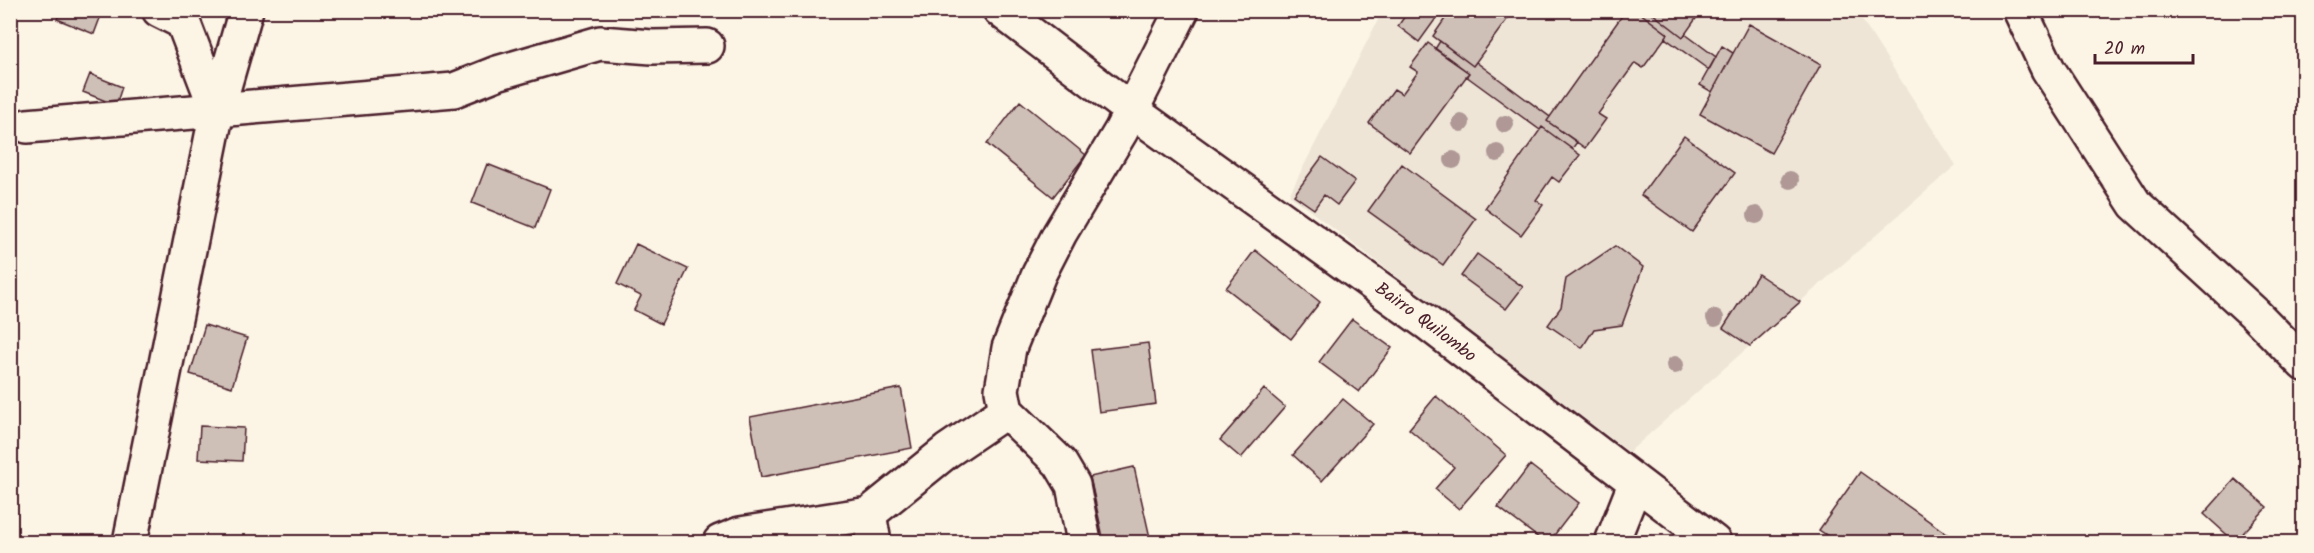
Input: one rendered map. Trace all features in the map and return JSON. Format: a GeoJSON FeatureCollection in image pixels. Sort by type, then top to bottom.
{"type":"FeatureCollection","features":[{"type":"Feature","properties":{"kind":"street"},"geometry":{"type":"LineString","coordinates":[[159,10],[183,22],[217,111]]}},
{"type":"Feature","properties":{"kind":"street"},"geometry":{"type":"LineString","coordinates":[[130,543],[217,111],[246,10]]}},
{"type":"Feature","properties":{"kind":"street","name":"Bairro Quilombo"},"geometry":{"type":"LineString","coordinates":[[1000,10],[1131,110],[1426,322],[1714,543]]}},
{"type":"Feature","properties":{"kind":"street"},"geometry":{"type":"LineString","coordinates":[[1084,543],[1073,485],[1059,463],[1006,411],[1002,390],[1009,348],[1031,293],[1060,233],[1131,110],[1182,10]]}},
{"type":"Feature","properties":{"kind":"street"},"geometry":{"type":"LineString","coordinates":[[2020,10],[2048,69],[2135,204],[2254,313],[2304,364]]}},
{"type":"Feature","properties":{"kind":"street"},"geometry":{"type":"LineString","coordinates":[[27,126],[454,90],[496,73],[600,43],[652,47],[707,46]]}},
{"type":"Feature","properties":{"kind":"street"},"geometry":{"type":"LineString","coordinates":[[720,543],[740,534],[871,528],[947,451],[1006,411]]}},
{"type":"Feature","properties":{"kind":"street"},"geometry":{"type":"LineString","coordinates":[[1612,543],[1635,484]]}},
{"type":"Feature","properties":{"kind":"shaded area"},"geometry":{"type":"Polygon","coordinates":[[[1383,10],[1856,11],[1956,165],[1629,452],[1289,195],[1383,10]]]}},
{"type":"Feature","properties":{"kind":"building"},"geometry":{"type":"Polygon","coordinates":[[[61,10],[103,10],[94,34],[57,19],[61,10]]]}},
{"type":"Feature","properties":{"kind":"building"},"geometry":{"type":"Polygon","coordinates":[[[1409,10],[1442,10],[1419,42],[1398,26],[1409,10]]]}},
{"type":"Feature","properties":{"kind":"building"},"geometry":{"type":"Polygon","coordinates":[[[1451,10],[1514,10],[1473,66],[1433,36],[1451,10]]]}},
{"type":"Feature","properties":{"kind":"building"},"geometry":{"type":"Polygon","coordinates":[[[1626,10],[1636,10],[1668,34],[1643,68],[1635,63],[1598,114],[1606,119],[1585,148],[1547,121],[1626,10]]]}},
{"type":"Feature","properties":{"kind":"building"},"geometry":{"type":"Polygon","coordinates":[[[1636,10],[1648,10],[1683,37],[1685,34],[1716,57],[1709,70],[1665,38],[1668,34],[1636,10]]]}},
{"type":"Feature","properties":{"kind":"building"},"geometry":{"type":"Polygon","coordinates":[[[1648,10],[1702,10],[1683,37],[1648,10]]]}},
{"type":"Feature","properties":{"kind":"building"},"geometry":{"type":"Polygon","coordinates":[[[1749,24],[1821,64],[1771,153],[1700,114],[1749,24]]]}},
{"type":"Feature","properties":{"kind":"building"},"geometry":{"type":"Polygon","coordinates":[[[1440,41],[1473,66],[1476,62],[1550,117],[1547,121],[1577,142],[1572,149],[1542,127],[1540,130],[1466,76],[1469,73],[1435,49],[1440,41]]]}},
{"type":"Feature","properties":{"kind":"building"},"geometry":{"type":"Polygon","coordinates":[[[1428,43],[1469,73],[1410,153],[1369,123],[1394,89],[1402,94],[1418,72],[1410,67],[1428,43]]]}},
{"type":"Feature","properties":{"kind":"building"},"geometry":{"type":"Polygon","coordinates":[[[1722,46],[1733,53],[1712,92],[1700,85],[1722,46]]]}},
{"type":"Feature","properties":{"kind":"building"},"geometry":{"type":"Polygon","coordinates":[[[90,74],[122,87],[116,105],[83,92],[90,74]]]}},
{"type":"Feature","properties":{"kind":"building"},"geometry":{"type":"Polygon","coordinates":[[[1020,101],[1086,155],[1053,197],[987,144],[1020,101]]]}},
{"type":"Feature","properties":{"kind":"building"},"geometry":{"type":"Polygon","coordinates":[[[1542,127],[1580,155],[1559,182],[1552,177],[1536,200],[1543,205],[1521,235],[1485,208],[1542,127]]]}},
{"type":"Feature","properties":{"kind":"building"},"geometry":{"type":"Polygon","coordinates":[[[1684,136],[1735,173],[1692,232],[1641,195],[1684,136]]]}},
{"type":"Feature","properties":{"kind":"building"},"geometry":{"type":"Polygon","coordinates":[[[1322,157],[1355,181],[1337,205],[1324,195],[1314,209],[1294,195],[1322,157]]]}},
{"type":"Feature","properties":{"kind":"building"},"geometry":{"type":"Polygon","coordinates":[[[487,164],[550,189],[535,228],[472,203],[487,164]]]}},
{"type":"Feature","properties":{"kind":"building"},"geometry":{"type":"Polygon","coordinates":[[[1402,164],[1476,219],[1443,265],[1368,211],[1402,164]]]}},
{"type":"Feature","properties":{"kind":"building"},"geometry":{"type":"Polygon","coordinates":[[[636,244],[688,269],[661,324],[634,310],[641,296],[617,284],[636,244]]]}},
{"type":"Feature","properties":{"kind":"building"},"geometry":{"type":"Polygon","coordinates":[[[1615,246],[1643,267],[1622,325],[1594,329],[1582,348],[1548,325],[1561,307],[1566,279],[1615,246]]]}},
{"type":"Feature","properties":{"kind":"building"},"geometry":{"type":"Polygon","coordinates":[[[1255,250],[1320,302],[1291,339],[1226,288],[1255,250]]]}},
{"type":"Feature","properties":{"kind":"building"},"geometry":{"type":"Polygon","coordinates":[[[1477,254],[1523,287],[1506,309],[1461,276],[1477,254]]]}},
{"type":"Feature","properties":{"kind":"building"},"geometry":{"type":"Polygon","coordinates":[[[1758,274],[1800,302],[1750,346],[1723,328],[1758,274]]]}},
{"type":"Feature","properties":{"kind":"building"},"geometry":{"type":"Polygon","coordinates":[[[1352,319],[1392,348],[1359,392],[1319,362],[1352,319]]]}},
{"type":"Feature","properties":{"kind":"building"},"geometry":{"type":"Polygon","coordinates":[[[205,325],[247,338],[232,387],[190,374],[205,325]]]}},
{"type":"Feature","properties":{"kind":"building"},"geometry":{"type":"Polygon","coordinates":[[[1148,343],[1156,404],[1099,412],[1091,350],[1148,343]]]}},
{"type":"Feature","properties":{"kind":"building"},"geometry":{"type":"Polygon","coordinates":[[[901,388],[912,448],[761,477],[750,417],[901,388]]]}},
{"type":"Feature","properties":{"kind":"building"},"geometry":{"type":"Polygon","coordinates":[[[1264,389],[1285,407],[1241,458],[1220,440],[1264,389]]]}},
{"type":"Feature","properties":{"kind":"building"},"geometry":{"type":"Polygon","coordinates":[[[1436,396],[1506,455],[1459,509],[1435,489],[1454,467],[1409,429],[1436,396]]]}},
{"type":"Feature","properties":{"kind":"building"},"geometry":{"type":"Polygon","coordinates":[[[1343,399],[1373,424],[1322,481],[1293,455],[1343,399]]]}},
{"type":"Feature","properties":{"kind":"building"},"geometry":{"type":"Polygon","coordinates":[[[200,426],[244,428],[242,461],[198,459],[200,426]]]}},
{"type":"Feature","properties":{"kind":"building"},"geometry":{"type":"Polygon","coordinates":[[[1530,465],[1579,503],[1549,542],[1544,542],[1498,507],[1530,465]]]}},
{"type":"Feature","properties":{"kind":"building"},"geometry":{"type":"Polygon","coordinates":[[[1134,467],[1151,542],[1104,542],[1090,477],[1134,467]]]}},
{"type":"Feature","properties":{"kind":"building"},"geometry":{"type":"Polygon","coordinates":[[[1860,472],[1947,534],[1941,542],[1837,542],[1819,530],[1860,472]]]}},
{"type":"Feature","properties":{"kind":"building"},"geometry":{"type":"Polygon","coordinates":[[[2235,479],[2267,507],[2235,542],[2204,514],[2235,479]]]}}]}
